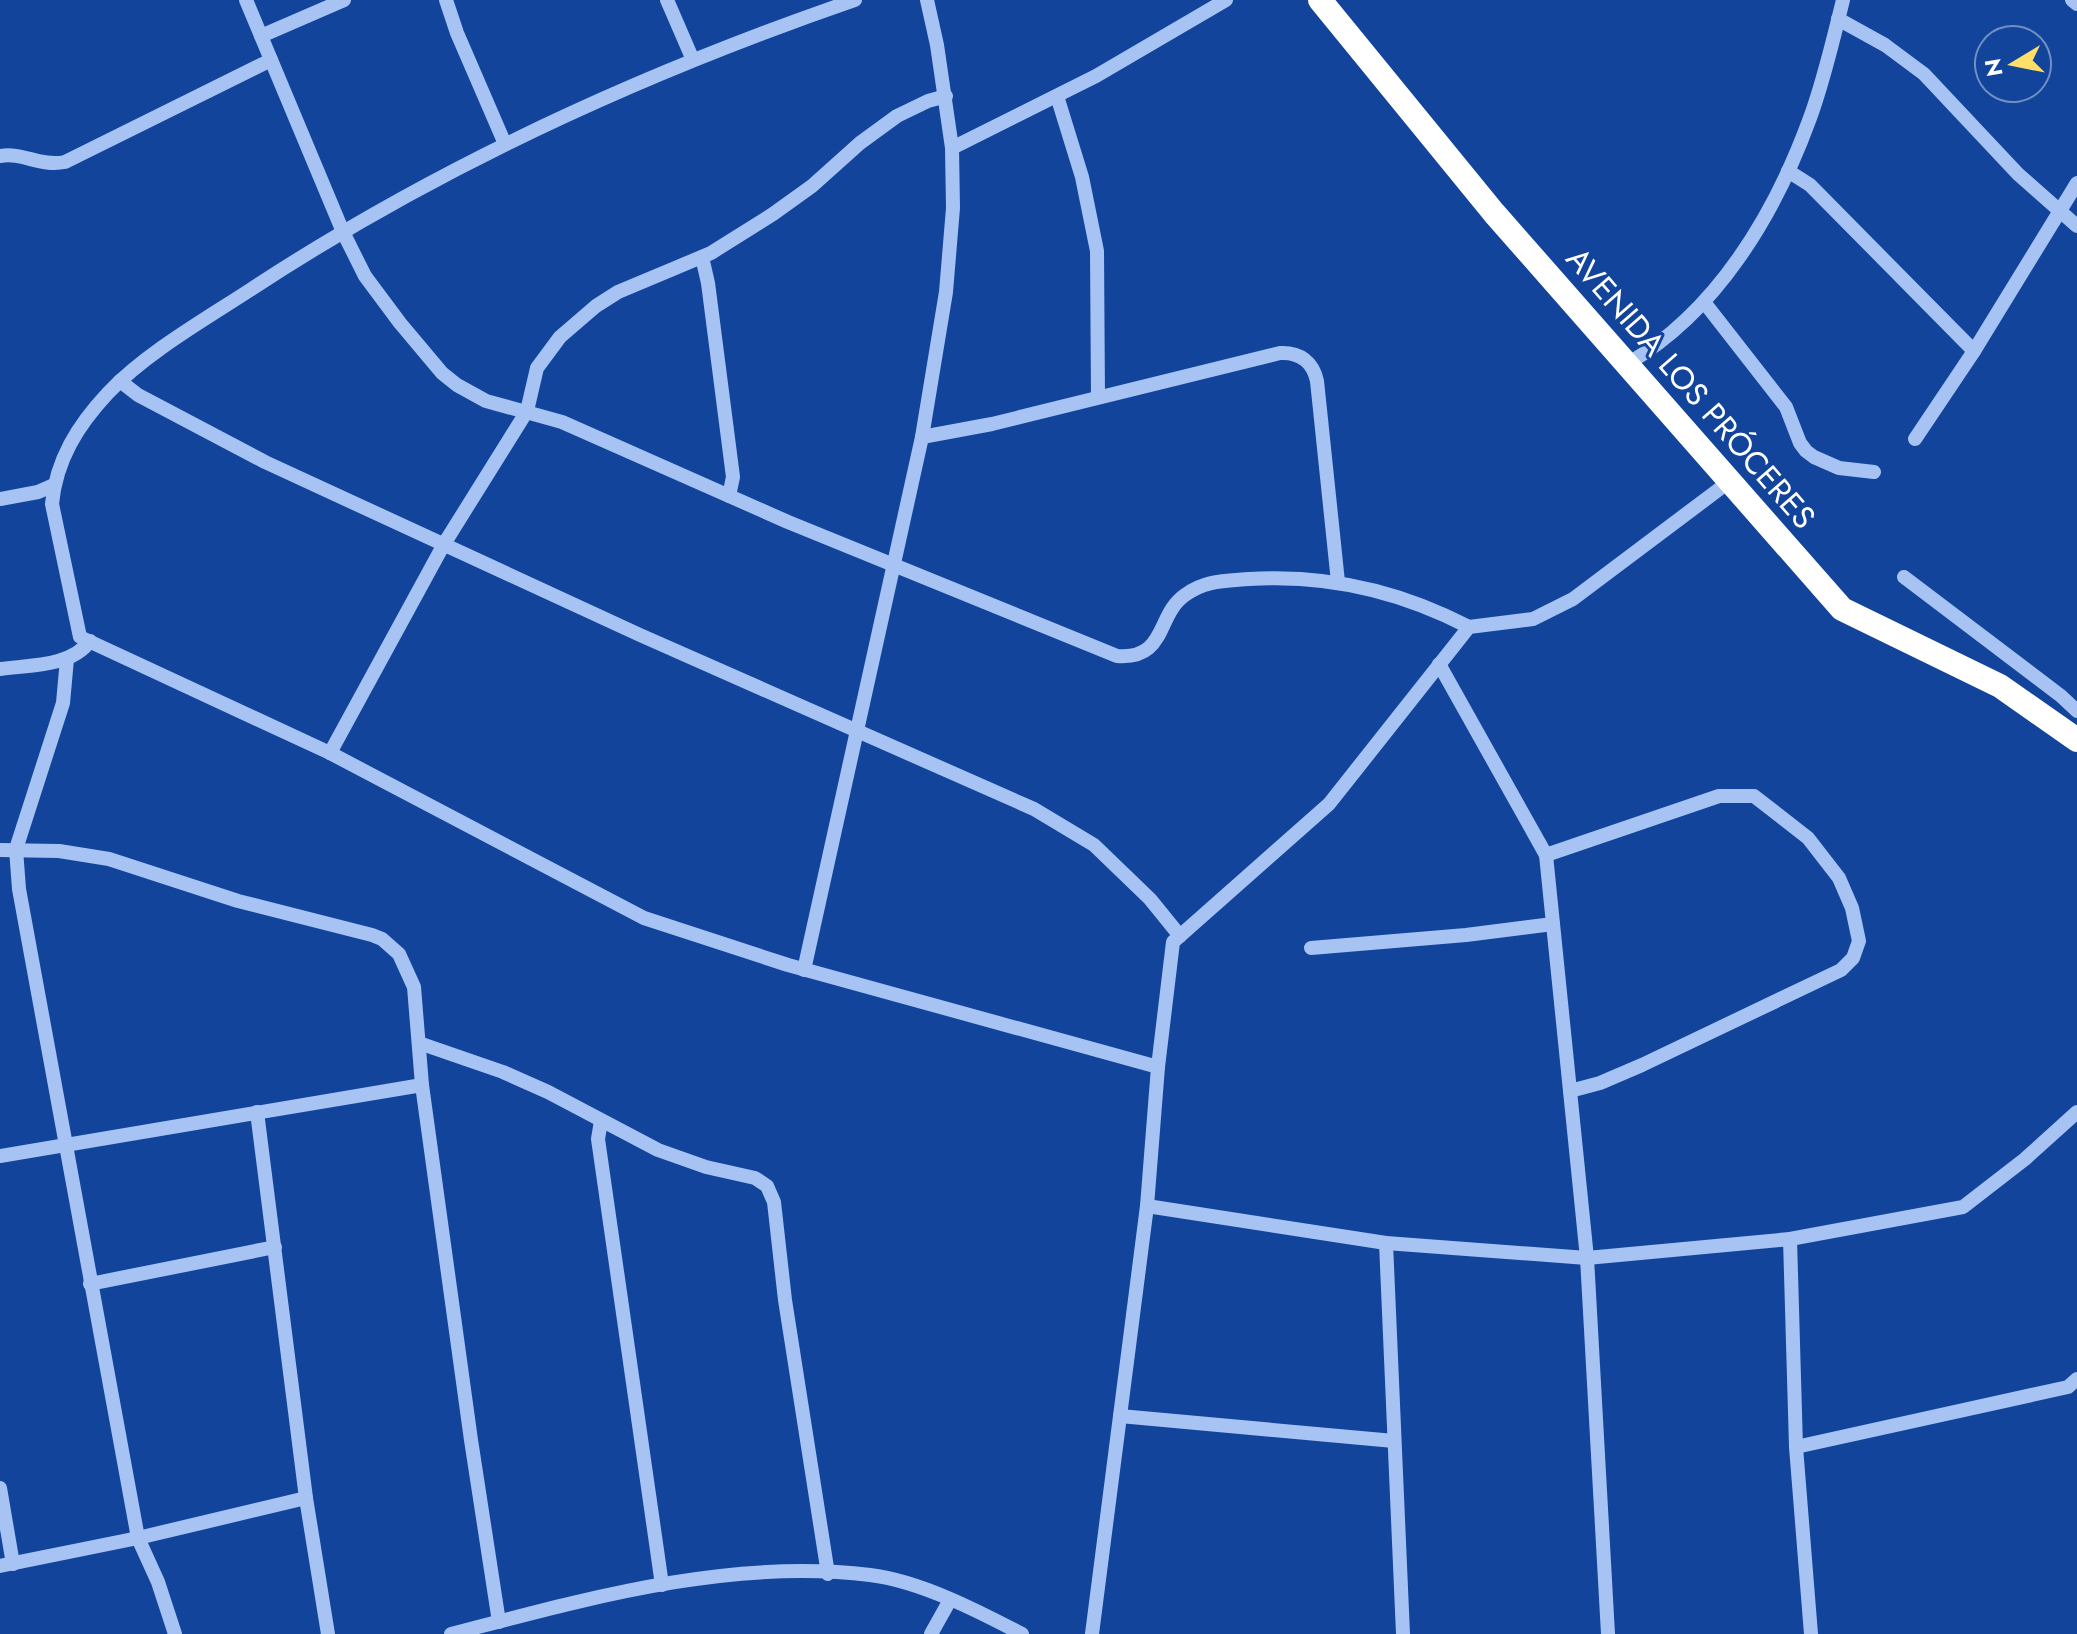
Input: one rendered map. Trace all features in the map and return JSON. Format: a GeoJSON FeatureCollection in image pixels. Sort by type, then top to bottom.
{"type":"FeatureCollection","features":[{"type":"Feature","properties":{"kind":"highway","name":"AVENIDA LOS PRÓCERES"},"geometry":{"type":"LineString","coordinates":[[1320,0],[1494,213],[1842,609],[1990,663],[2000,686],[2076,738]]}},
{"type":"Feature","properties":{"kind":"street"},"geometry":{"type":"LineString","coordinates":[[246,0],[343,232],[365,276],[442,373],[472,395],[562,422],[729,496],[1109,653],[1126,657],[1142,653],[1154,643],[1178,600],[1204,585],[1227,580],[1263,578],[1338,582],[1419,603],[1469,627],[1533,619],[1573,599],[1730,481]]}},
{"type":"Feature","properties":{"kind":"street"},"geometry":{"type":"LineString","coordinates":[[261,36],[344,0]]}},
{"type":"Feature","properties":{"kind":"street"},"geometry":{"type":"LineString","coordinates":[[446,0],[505,144]]}},
{"type":"Feature","properties":{"kind":"street"},"geometry":{"type":"LineString","coordinates":[[667,0],[693,60]]}},
{"type":"Feature","properties":{"kind":"street"},"geometry":{"type":"LineString","coordinates":[[855,0],[693,60],[505,144],[403,196],[149,357],[120,381],[94,410],[73,438],[58,468],[52,504],[80,637],[330,753],[644,918],[804,970],[1158,1067]]}},
{"type":"Feature","properties":{"kind":"street"},"geometry":{"type":"LineString","coordinates":[[804,970],[922,437],[949,264],[953,208],[952,148],[946,96],[927,0]]}},
{"type":"Feature","properties":{"kind":"street"},"geometry":{"type":"LineString","coordinates":[[952,148],[1096,76],[1226,0]]}},
{"type":"Feature","properties":{"kind":"street"},"geometry":{"type":"LineString","coordinates":[[1627,364],[1674,333],[1704,302],[1747,245],[1788,171],[1810,117],[1843,0]]}},
{"type":"Feature","properties":{"kind":"street"},"geometry":{"type":"LineString","coordinates":[[1838,19],[1885,45],[1924,74],[2010,166],[2077,226]]}},
{"type":"Feature","properties":{"kind":"street"},"geometry":{"type":"LineString","coordinates":[[0,156],[10,154],[42,163],[65,162],[271,60]]}},
{"type":"Feature","properties":{"kind":"street"},"geometry":{"type":"LineString","coordinates":[[330,753],[444,544],[527,411],[537,368],[552,346],[577,320],[618,292],[702,257],[812,186],[897,116],[946,96]]}},
{"type":"Feature","properties":{"kind":"street"},"geometry":{"type":"LineString","coordinates":[[1057,96],[1082,177],[1097,251],[1098,397]]}},
{"type":"Feature","properties":{"kind":"street"},"geometry":{"type":"LineString","coordinates":[[1788,171],[1810,185],[1974,351]]}},
{"type":"Feature","properties":{"kind":"street"},"geometry":{"type":"LineString","coordinates":[[1915,439],[1974,351],[2077,183]]}},
{"type":"Feature","properties":{"kind":"street"},"geometry":{"type":"LineString","coordinates":[[702,257],[733,477],[729,496]]}},
{"type":"Feature","properties":{"kind":"street"},"geometry":{"type":"LineString","coordinates":[[1704,302],[1786,407],[1806,451],[1839,468],[1874,472]]}},
{"type":"Feature","properties":{"kind":"street"},"geometry":{"type":"LineString","coordinates":[[922,437],[992,424],[1280,353],[1302,357],[1312,367],[1317,381],[1338,582]]}},
{"type":"Feature","properties":{"kind":"street"},"geometry":{"type":"LineString","coordinates":[[120,381],[138,395],[265,462],[856,731],[1002,794],[1084,839],[1123,871],[1180,936]]}},
{"type":"Feature","properties":{"kind":"street"},"geometry":{"type":"LineString","coordinates":[[0,499],[38,492],[54,485]]}},
{"type":"Feature","properties":{"kind":"street"},"geometry":{"type":"LineString","coordinates":[[1904,577],[1990,663],[2061,696],[2077,711]]}},
{"type":"Feature","properties":{"kind":"street"},"geometry":{"type":"LineString","coordinates":[[1092,1634],[1147,1206],[1158,1067],[1173,942],[1329,804],[1469,627]]}},
{"type":"Feature","properties":{"kind":"street"},"geometry":{"type":"LineString","coordinates":[[0,669],[67,659],[82,651],[90,641]]}},
{"type":"Feature","properties":{"kind":"street"},"geometry":{"type":"LineString","coordinates":[[67,659],[63,703],[16,849],[25,926],[138,1538],[158,1582],[175,1634]]}},
{"type":"Feature","properties":{"kind":"street"},"geometry":{"type":"LineString","coordinates":[[1439,664],[1546,855],[1587,1258],[1608,1634]]}},
{"type":"Feature","properties":{"kind":"street"},"geometry":{"type":"LineString","coordinates":[[1546,855],[1719,796],[1754,796],[1808,838],[1830,864],[1846,893],[1858,933],[1857,950],[1841,970],[1642,1065],[1600,1083],[1570,1091]]}},
{"type":"Feature","properties":{"kind":"street"},"geometry":{"type":"LineString","coordinates":[[0,850],[59,851],[109,859],[226,897],[362,931],[382,939],[399,954],[410,974],[417,1001],[422,1085],[499,1622]]}},
{"type":"Feature","properties":{"kind":"street"},"geometry":{"type":"LineString","coordinates":[[1311,948],[1553,924]]}},
{"type":"Feature","properties":{"kind":"street"},"geometry":{"type":"LineString","coordinates":[[419,1043],[503,1072],[548,1092],[658,1150],[755,1178],[767,1186],[772,1193],[793,1360],[828,1574]]}},
{"type":"Feature","properties":{"kind":"street"},"geometry":{"type":"LineString","coordinates":[[0,1156],[422,1085]]}},
{"type":"Feature","properties":{"kind":"street"},"geometry":{"type":"LineString","coordinates":[[257,1112],[306,1498],[328,1634]]}},
{"type":"Feature","properties":{"kind":"street"},"geometry":{"type":"LineString","coordinates":[[1147,1206],[1386,1243],[1587,1258],[1790,1239],[1963,1207],[2025,1159],[2077,1112]]}},
{"type":"Feature","properties":{"kind":"street"},"geometry":{"type":"LineString","coordinates":[[601,1121],[598,1139],[662,1585]]}},
{"type":"Feature","properties":{"kind":"street"},"geometry":{"type":"LineString","coordinates":[[1790,1239],[1796,1447],[1811,1634]]}},
{"type":"Feature","properties":{"kind":"street"},"geometry":{"type":"LineString","coordinates":[[1386,1243],[1403,1634]]}},
{"type":"Feature","properties":{"kind":"street"},"geometry":{"type":"LineString","coordinates":[[90,1284],[275,1247]]}},
{"type":"Feature","properties":{"kind":"street"},"geometry":{"type":"LineString","coordinates":[[1796,1447],[2068,1387],[2077,1379]]}},
{"type":"Feature","properties":{"kind":"street"},"geometry":{"type":"LineString","coordinates":[[1120,1416],[1394,1441]]}},
{"type":"Feature","properties":{"kind":"street"},"geometry":{"type":"LineString","coordinates":[[0,1488],[6,1565],[138,1538],[306,1498]]}},
{"type":"Feature","properties":{"kind":"street"},"geometry":{"type":"LineString","coordinates":[[451,1634],[605,1595],[662,1585],[774,1573],[871,1575],[950,1600],[1022,1634]]}},
{"type":"Feature","properties":{"kind":"street"},"geometry":{"type":"LineString","coordinates":[[931,1634],[950,1600]]}}]}
